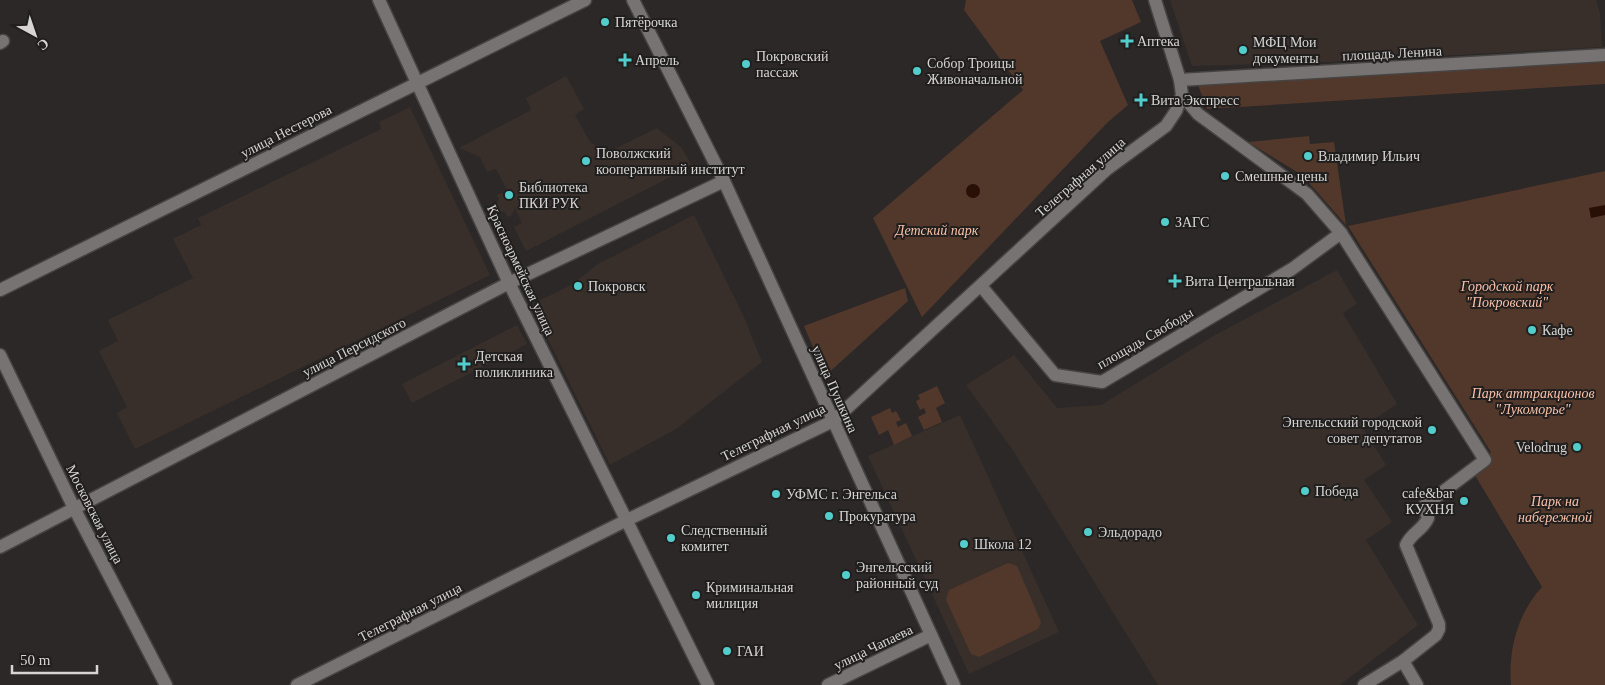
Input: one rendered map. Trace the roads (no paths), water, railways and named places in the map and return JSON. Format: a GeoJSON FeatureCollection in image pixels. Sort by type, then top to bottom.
{"type":"FeatureCollection","features":[{"type":"Feature","properties":{"kind":"street","name":"Красноармейская улица"},"geometry":{"type":"LineString","coordinates":[[379,0],[510,283],[708,685]]}},
{"type":"Feature","properties":{"kind":"street","name":"улица Нестерова"},"geometry":{"type":"LineString","coordinates":[[0,290],[585,0]]}},
{"type":"Feature","properties":{"kind":"street","name":"улица Пушкина"},"geometry":{"type":"LineString","coordinates":[[633,0],[724,181],[954,685]]}},
{"type":"Feature","properties":{"kind":"street"},"geometry":{"type":"LineString","coordinates":[[1155,0],[1180,80],[1182,95],[1198,114],[1306,194],[1341,233],[1485,460],[1424,506],[1428,518],[1425,524],[1409,538],[1406,545],[1439,624],[1436,635],[1403,661],[1364,685]]}},
{"type":"Feature","properties":{"kind":"street","name":"площадь Ленина"},"geometry":{"type":"LineString","coordinates":[[1180,80],[1605,55]]}},
{"type":"Feature","properties":{"kind":"street","name":"Телеграфная улица"},"geometry":{"type":"LineString","coordinates":[[297,685],[627,520],[833,421],[1106,170],[1166,126],[1176,111],[1182,95]]}},
{"type":"Feature","properties":{"kind":"street","name":"улица Персидского"},"geometry":{"type":"LineString","coordinates":[[0,547],[510,283],[724,181]]}},
{"type":"Feature","properties":{"kind":"street","name":"площадь Свободы"},"geometry":{"type":"LineString","coordinates":[[980,286],[1055,375],[1102,382],[1292,269],[1341,233]]}},
{"type":"Feature","properties":{"kind":"street","name":"Московская улица"},"geometry":{"type":"LineString","coordinates":[[0,355],[74,508],[166,685]]}},
{"type":"Feature","properties":{"kind":"street","name":"улица Чапаева"},"geometry":{"type":"LineString","coordinates":[[828,685],[931,635]]}},
{"type":"Feature","properties":{"kind":"street"},"geometry":{"type":"LineString","coordinates":[[1403,661],[1417,685]]}},
{"type":"Feature","properties":{"kind":"place","name":"Пятёрочка"},"geometry":{"type":"Point","coordinates":[605,22]}},
{"type":"Feature","properties":{"kind":"place","name":"Аптека"},"geometry":{"type":"Point","coordinates":[1127,41]}},
{"type":"Feature","properties":{"kind":"place","name":"МФЦ Мои документы"},"geometry":{"type":"Point","coordinates":[1243,50]}},
{"type":"Feature","properties":{"kind":"place","name":"Апрель"},"geometry":{"type":"Point","coordinates":[625,60]}},
{"type":"Feature","properties":{"kind":"place","name":"Покровский пассаж"},"geometry":{"type":"Point","coordinates":[746,64]}},
{"type":"Feature","properties":{"kind":"place","name":"Собор Троицы Живоначальной"},"geometry":{"type":"Point","coordinates":[917,71]}},
{"type":"Feature","properties":{"kind":"place","name":"Вита Экспресс"},"geometry":{"type":"Point","coordinates":[1141,100]}},
{"type":"Feature","properties":{"kind":"place","name":"Владимир Ильич"},"geometry":{"type":"Point","coordinates":[1308,156]}},
{"type":"Feature","properties":{"kind":"place","name":"Поволжский кооперативный институт"},"geometry":{"type":"Point","coordinates":[586,161]}},
{"type":"Feature","properties":{"kind":"place","name":"Смешные цены"},"geometry":{"type":"Point","coordinates":[1225,176]}},
{"type":"Feature","properties":{"kind":"place","name":"Библиотека ПКИ РУК"},"geometry":{"type":"Point","coordinates":[509,195]}},
{"type":"Feature","properties":{"kind":"place","name":"ЗАГС"},"geometry":{"type":"Point","coordinates":[1165,222]}},
{"type":"Feature","properties":{"kind":"place","name":"Вита Центральная"},"geometry":{"type":"Point","coordinates":[1175,281]}},
{"type":"Feature","properties":{"kind":"place","name":"Покровск"},"geometry":{"type":"Point","coordinates":[578,286]}},
{"type":"Feature","properties":{"kind":"place","name":"Кафе"},"geometry":{"type":"Point","coordinates":[1532,330]}},
{"type":"Feature","properties":{"kind":"place","name":"Детская поликлиника"},"geometry":{"type":"Point","coordinates":[464,364]}},
{"type":"Feature","properties":{"kind":"place","name":"Энгельсский городской совет депутатов"},"geometry":{"type":"Point","coordinates":[1432,430]}},
{"type":"Feature","properties":{"kind":"place","name":"Velodrug"},"geometry":{"type":"Point","coordinates":[1577,447]}},
{"type":"Feature","properties":{"kind":"place","name":"Победа"},"geometry":{"type":"Point","coordinates":[1305,491]}},
{"type":"Feature","properties":{"kind":"place","name":"УФМС г. Энгельса"},"geometry":{"type":"Point","coordinates":[776,494]}},
{"type":"Feature","properties":{"kind":"place","name":"cafe&bar КУХНЯ"},"geometry":{"type":"Point","coordinates":[1464,501]}},
{"type":"Feature","properties":{"kind":"place","name":"Прокуратура"},"geometry":{"type":"Point","coordinates":[829,516]}},
{"type":"Feature","properties":{"kind":"place","name":"Эльдорадо"},"geometry":{"type":"Point","coordinates":[1088,532]}},
{"type":"Feature","properties":{"kind":"place","name":"Следственный комитет"},"geometry":{"type":"Point","coordinates":[671,538]}},
{"type":"Feature","properties":{"kind":"place","name":"Школа 12"},"geometry":{"type":"Point","coordinates":[964,544]}},
{"type":"Feature","properties":{"kind":"place","name":"Энгельсский районный суд"},"geometry":{"type":"Point","coordinates":[846,575]}},
{"type":"Feature","properties":{"kind":"place","name":"Криминальная милиция"},"geometry":{"type":"Point","coordinates":[696,595]}},
{"type":"Feature","properties":{"kind":"place","name":"ГАИ"},"geometry":{"type":"Point","coordinates":[727,651]}},
{"type":"Feature","properties":{"kind":"park label","name":"Детский парк"},"geometry":{"type":"Point","coordinates":[937,230]}},
{"type":"Feature","properties":{"kind":"park label","name":"Городской парк \"Покровский\""},"geometry":{"type":"Point","coordinates":[1507,294]}},
{"type":"Feature","properties":{"kind":"park label","name":"Парк аттракционов \"Лукоморье\""},"geometry":{"type":"Point","coordinates":[1533,402]}},
{"type":"Feature","properties":{"kind":"park label","name":"Парк на набережной"},"geometry":{"type":"Point","coordinates":[1555,510]}}]}
